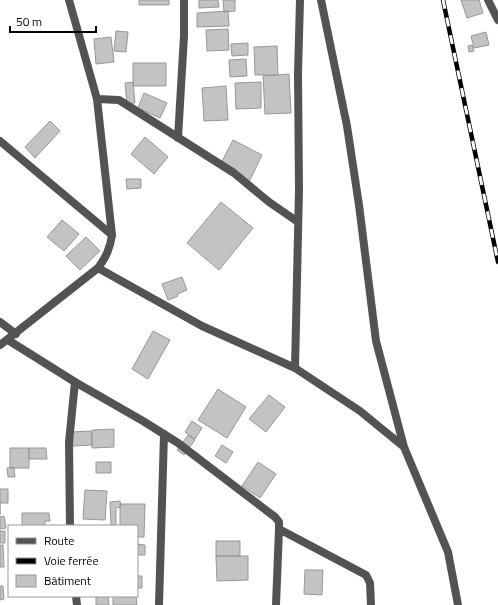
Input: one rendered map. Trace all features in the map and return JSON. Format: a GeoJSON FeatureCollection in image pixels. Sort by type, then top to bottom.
{"type":"FeatureCollection","features":[{"type":"Feature","properties":{"kind":"street"},"geometry":{"type":"LineString","coordinates":[[0,345],[16,334],[98,268],[108,254],[111,246],[112,235],[97,98],[69,0]]}},
{"type":"Feature","properties":{"kind":"street"},"geometry":{"type":"LineString","coordinates":[[178,138],[184,36],[184,0]]}},
{"type":"Feature","properties":{"kind":"street"},"geometry":{"type":"LineString","coordinates":[[295,368],[298,301],[298,73],[300,0]]}},
{"type":"Feature","properties":{"kind":"street"},"geometry":{"type":"LineString","coordinates":[[321,0],[346,126],[359,205],[376,341],[404,448],[448,552],[458,605]]}},
{"type":"Feature","properties":{"kind":"street"},"geometry":{"type":"LineString","coordinates":[[488,0],[498,20]]}},
{"type":"Feature","properties":{"kind":"street"},"geometry":{"type":"LineString","coordinates":[[97,98],[119,100],[243,179],[269,202],[298,222]]}},
{"type":"Feature","properties":{"kind":"street"},"geometry":{"type":"LineString","coordinates":[[0,141],[112,235]]}},
{"type":"Feature","properties":{"kind":"street"},"geometry":{"type":"LineString","coordinates":[[98,268],[202,326],[295,368],[360,411],[404,448]]}},
{"type":"Feature","properties":{"kind":"street"},"geometry":{"type":"LineString","coordinates":[[0,322],[16,334]]}},
{"type":"Feature","properties":{"kind":"street"},"geometry":{"type":"LineString","coordinates":[[8,340],[75,382],[143,420],[184,447],[275,517],[279,522],[276,605]]}},
{"type":"Feature","properties":{"kind":"street"},"geometry":{"type":"LineString","coordinates":[[70,525],[69,442],[75,382]]}},
{"type":"Feature","properties":{"kind":"street"},"geometry":{"type":"LineString","coordinates":[[159,605],[164,434]]}},
{"type":"Feature","properties":{"kind":"street"},"geometry":{"type":"LineString","coordinates":[[279,529],[366,575],[370,583],[371,605]]}},
{"type":"Feature","properties":{"kind":"building"},"geometry":{"type":"Polygon","coordinates":[[[139,0],[169,0],[169,5],[139,5],[139,0]]]}},
{"type":"Feature","properties":{"kind":"building"},"geometry":{"type":"Polygon","coordinates":[[[199,0],[218,0],[219,7],[199,8],[199,0]]]}},
{"type":"Feature","properties":{"kind":"building"},"geometry":{"type":"Polygon","coordinates":[[[223,0],[235,0],[235,11],[224,12],[223,0]]]}},
{"type":"Feature","properties":{"kind":"building"},"geometry":{"type":"Polygon","coordinates":[[[461,0],[479,0],[483,13],[467,18],[461,0]]]}},
{"type":"Feature","properties":{"kind":"building"},"geometry":{"type":"Polygon","coordinates":[[[228,11],[229,26],[197,27],[197,13],[228,11]]]}},
{"type":"Feature","properties":{"kind":"building"},"geometry":{"type":"Polygon","coordinates":[[[228,29],[229,50],[207,51],[206,30],[228,29]]]}},
{"type":"Feature","properties":{"kind":"building"},"geometry":{"type":"Polygon","coordinates":[[[116,31],[128,32],[126,52],[114,51],[116,31]]]}},
{"type":"Feature","properties":{"kind":"building"},"geometry":{"type":"Polygon","coordinates":[[[486,32],[489,45],[474,48],[471,36],[486,32]]]}},
{"type":"Feature","properties":{"kind":"building"},"geometry":{"type":"Polygon","coordinates":[[[111,37],[114,62],[96,64],[94,39],[111,37]]]}},
{"type":"Feature","properties":{"kind":"building"},"geometry":{"type":"Polygon","coordinates":[[[248,43],[248,55],[232,56],[231,44],[248,43]]]}},
{"type":"Feature","properties":{"kind":"building"},"geometry":{"type":"Polygon","coordinates":[[[472,45],[474,51],[469,52],[468,46],[472,45]]]}},
{"type":"Feature","properties":{"kind":"building"},"geometry":{"type":"Polygon","coordinates":[[[277,46],[278,75],[255,75],[254,47],[277,46]]]}},
{"type":"Feature","properties":{"kind":"building"},"geometry":{"type":"Polygon","coordinates":[[[246,59],[247,76],[230,77],[229,60],[246,59]]]}},
{"type":"Feature","properties":{"kind":"building"},"geometry":{"type":"Polygon","coordinates":[[[133,63],[166,63],[166,86],[133,86],[133,63]]]}},
{"type":"Feature","properties":{"kind":"building"},"geometry":{"type":"Polygon","coordinates":[[[289,74],[291,113],[265,114],[263,76],[289,74]]]}},
{"type":"Feature","properties":{"kind":"building"},"geometry":{"type":"Polygon","coordinates":[[[133,82],[135,103],[127,104],[125,83],[133,82]]]}},
{"type":"Feature","properties":{"kind":"building"},"geometry":{"type":"Polygon","coordinates":[[[261,82],[261,108],[236,109],[235,83],[261,82]]]}},
{"type":"Feature","properties":{"kind":"building"},"geometry":{"type":"Polygon","coordinates":[[[226,86],[228,120],[204,121],[202,88],[226,86]]]}},
{"type":"Feature","properties":{"kind":"building"},"geometry":{"type":"Polygon","coordinates":[[[144,93],[167,103],[160,118],[138,108],[144,93]]]}},
{"type":"Feature","properties":{"kind":"building"},"geometry":{"type":"Polygon","coordinates":[[[50,121],[60,131],[35,158],[25,147],[50,121]]]}},
{"type":"Feature","properties":{"kind":"building"},"geometry":{"type":"Polygon","coordinates":[[[145,137],[168,157],[154,174],[131,154],[145,137]]]}},
{"type":"Feature","properties":{"kind":"building"},"geometry":{"type":"Polygon","coordinates":[[[233,140],[262,155],[249,182],[219,167],[233,140]]]}},
{"type":"Feature","properties":{"kind":"building"},"geometry":{"type":"Polygon","coordinates":[[[126,179],[141,179],[141,188],[127,189],[126,179]]]}},
{"type":"Feature","properties":{"kind":"building"},"geometry":{"type":"Polygon","coordinates":[[[221,202],[253,228],[219,270],[187,243],[221,202]]]}},
{"type":"Feature","properties":{"kind":"building"},"geometry":{"type":"Polygon","coordinates":[[[62,220],[79,234],[64,251],[47,237],[62,220]]]}},
{"type":"Feature","properties":{"kind":"building"},"geometry":{"type":"Polygon","coordinates":[[[86,237],[100,251],[80,270],[66,256],[86,237]]]}},
{"type":"Feature","properties":{"kind":"building"},"geometry":{"type":"Polygon","coordinates":[[[182,277],[187,290],[168,300],[162,284],[182,277]]]}},
{"type":"Feature","properties":{"kind":"building"},"geometry":{"type":"Polygon","coordinates":[[[153,331],[170,340],[148,379],[132,369],[153,331]]]}},
{"type":"Feature","properties":{"kind":"building"},"geometry":{"type":"Polygon","coordinates":[[[218,389],[246,407],[227,438],[198,420],[218,389]]]}},
{"type":"Feature","properties":{"kind":"building"},"geometry":{"type":"Polygon","coordinates":[[[269,395],[285,407],[266,432],[249,419],[269,395]]]}},
{"type":"Feature","properties":{"kind":"building"},"geometry":{"type":"Polygon","coordinates":[[[192,421],[202,428],[195,439],[185,432],[192,421]]]}},
{"type":"Feature","properties":{"kind":"building"},"geometry":{"type":"Polygon","coordinates":[[[114,429],[114,447],[92,448],[92,430],[114,429]]]}},
{"type":"Feature","properties":{"kind":"building"},"geometry":{"type":"Polygon","coordinates":[[[91,431],[92,445],[73,446],[72,432],[91,431]]]}},
{"type":"Feature","properties":{"kind":"building"},"geometry":{"type":"Polygon","coordinates":[[[188,435],[195,440],[184,455],[177,450],[188,435]]]}},
{"type":"Feature","properties":{"kind":"building"},"geometry":{"type":"Polygon","coordinates":[[[222,445],[233,452],[226,463],[215,456],[222,445]]]}},
{"type":"Feature","properties":{"kind":"building"},"geometry":{"type":"Polygon","coordinates":[[[10,448],[29,448],[29,468],[10,468],[10,448]]]}},
{"type":"Feature","properties":{"kind":"building"},"geometry":{"type":"Polygon","coordinates":[[[29,448],[46,448],[47,459],[29,459],[29,448]]]}},
{"type":"Feature","properties":{"kind":"building"},"geometry":{"type":"Polygon","coordinates":[[[96,462],[111,462],[111,473],[96,473],[96,462]]]}},
{"type":"Feature","properties":{"kind":"building"},"geometry":{"type":"Polygon","coordinates":[[[258,462],[276,474],[260,498],[242,486],[258,462]]]}},
{"type":"Feature","properties":{"kind":"building"},"geometry":{"type":"Polygon","coordinates":[[[14,467],[15,477],[8,477],[7,468],[14,467]]]}},
{"type":"Feature","properties":{"kind":"building"},"geometry":{"type":"Polygon","coordinates":[[[0,489],[8,489],[8,503],[0,503],[0,489]]]}},
{"type":"Feature","properties":{"kind":"building"},"geometry":{"type":"Polygon","coordinates":[[[85,490],[107,491],[105,520],[83,519],[85,490]]]}},
{"type":"Feature","properties":{"kind":"building"},"geometry":{"type":"Polygon","coordinates":[[[120,501],[121,507],[116,508],[116,525],[111,525],[110,502],[120,501]]]}},
{"type":"Feature","properties":{"kind":"building"},"geometry":{"type":"Polygon","coordinates":[[[120,504],[145,504],[144,537],[138,537],[138,525],[120,525],[120,504]]]}},
{"type":"Feature","properties":{"kind":"building"},"geometry":{"type":"Polygon","coordinates":[[[22,513],[49,513],[50,521],[45,521],[45,525],[22,525],[22,513]]]}},
{"type":"Feature","properties":{"kind":"building"},"geometry":{"type":"Polygon","coordinates":[[[4,516],[6,528],[0,529],[0,517],[4,516]]]}},
{"type":"Feature","properties":{"kind":"building"},"geometry":{"type":"Polygon","coordinates":[[[0,531],[5,531],[5,543],[0,543],[0,531]]]}},
{"type":"Feature","properties":{"kind":"building"},"geometry":{"type":"Polygon","coordinates":[[[216,541],[240,541],[240,556],[216,556],[216,541]]]}},
{"type":"Feature","properties":{"kind":"building"},"geometry":{"type":"Polygon","coordinates":[[[138,544],[145,545],[145,555],[138,555],[138,544]]]}},
{"type":"Feature","properties":{"kind":"building"},"geometry":{"type":"Polygon","coordinates":[[[0,545],[3,545],[4,567],[0,567],[0,545]]]}},
{"type":"Feature","properties":{"kind":"building"},"geometry":{"type":"Polygon","coordinates":[[[216,556],[248,556],[248,580],[217,581],[216,556]]]}},
{"type":"Feature","properties":{"kind":"building"},"geometry":{"type":"Polygon","coordinates":[[[305,570],[323,570],[322,595],[304,594],[305,570]]]}},
{"type":"Feature","properties":{"kind":"building"},"geometry":{"type":"Polygon","coordinates":[[[138,576],[142,576],[142,588],[138,588],[138,576]]]}},
{"type":"Feature","properties":{"kind":"building"},"geometry":{"type":"Polygon","coordinates":[[[0,586],[3,586],[4,599],[0,600],[0,586]]]}},
{"type":"Feature","properties":{"kind":"building"},"geometry":{"type":"Polygon","coordinates":[[[96,597],[108,597],[109,605],[96,605],[96,597]]]}},
{"type":"Feature","properties":{"kind":"building"},"geometry":{"type":"Polygon","coordinates":[[[113,597],[136,597],[137,605],[113,605],[113,597]]]}},
{"type":"Feature","properties":{"kind":"railway"},"geometry":{"type":"LineString","coordinates":[[443,0],[498,262]]}}]}
